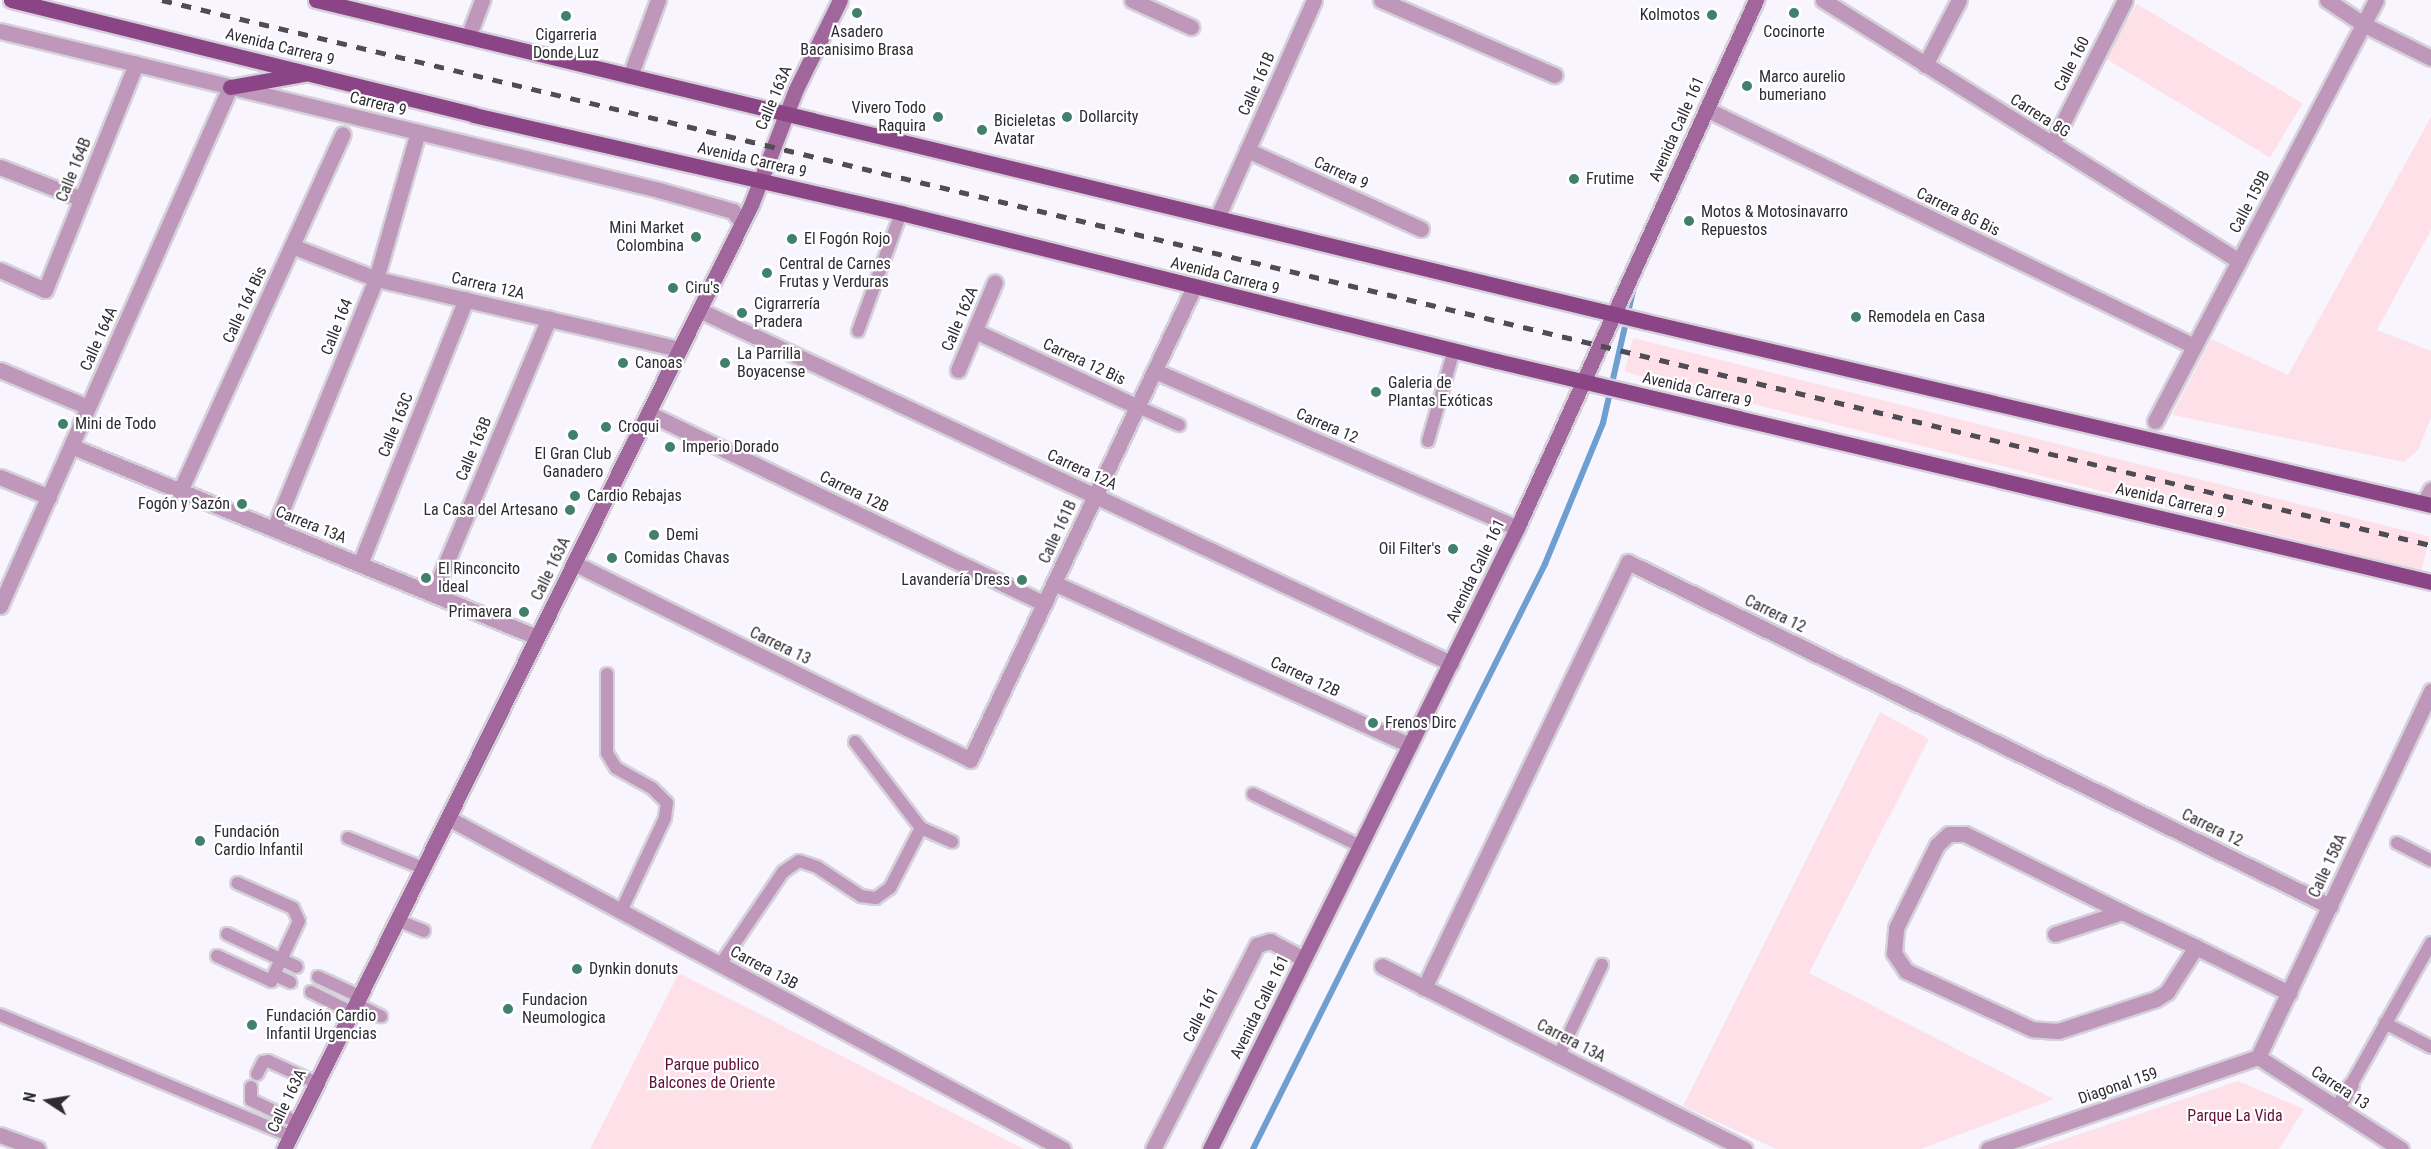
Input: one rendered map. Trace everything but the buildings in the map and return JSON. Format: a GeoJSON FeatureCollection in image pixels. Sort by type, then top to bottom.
{"type":"FeatureCollection","features":[{"type":"Feature","properties":{"kind":"main road","name":"Avenida Carrera 9"},"geometry":{"type":"LineString","coordinates":[[10,0],[474,115],[901,213],[1454,350],[2431,582]]}},
{"type":"Feature","properties":{"kind":"main road"},"geometry":{"type":"LineString","coordinates":[[316,0],[1218,216],[1614,314],[2429,500]]}},
{"type":"Feature","properties":{"kind":"main road","name":"Calle 163A"},"geometry":{"type":"LineString","coordinates":[[287,1142],[742,223],[761,180],[785,114],[840,0]]}},
{"type":"Feature","properties":{"kind":"main road","name":"Avenida Calle 161"},"geometry":{"type":"LineString","coordinates":[[1210,1149],[1517,528],[1756,0]]}},
{"type":"Feature","properties":{"kind":"main road"},"geometry":{"type":"LineString","coordinates":[[230,87],[309,73]]}},
{"type":"Feature","properties":{"kind":"street"},"geometry":{"type":"LineString","coordinates":[[468,37],[483,0]]}},
{"type":"Feature","properties":{"kind":"street"},"geometry":{"type":"LineString","coordinates":[[630,76],[658,0]]}},
{"type":"Feature","properties":{"kind":"street"},"geometry":{"type":"LineString","coordinates":[[1132,0],[1191,27]]}},
{"type":"Feature","properties":{"kind":"street","name":"Calle 161B"},"geometry":{"type":"LineString","coordinates":[[1218,216],[1314,0]]}},
{"type":"Feature","properties":{"kind":"street"},"geometry":{"type":"LineString","coordinates":[[1381,0],[1554,75]]}},
{"type":"Feature","properties":{"kind":"street","name":"Carrera 8G"},"geometry":{"type":"LineString","coordinates":[[1823,0],[2239,261]]}},
{"type":"Feature","properties":{"kind":"street"},"geometry":{"type":"LineString","coordinates":[[1925,65],[1959,0]]}},
{"type":"Feature","properties":{"kind":"street","name":"Calle 160"},"geometry":{"type":"LineString","coordinates":[[2052,144],[2125,0]]}},
{"type":"Feature","properties":{"kind":"street"},"geometry":{"type":"LineString","coordinates":[[2327,0],[2363,24],[2431,58]]}},
{"type":"Feature","properties":{"kind":"street","name":"Calle 159B"},"geometry":{"type":"LineString","coordinates":[[2155,421],[2376,0]]}},
{"type":"Feature","properties":{"kind":"street","name":"Carrera 9"},"geometry":{"type":"LineString","coordinates":[[0,31],[659,190],[733,211],[742,223]]}},
{"type":"Feature","properties":{"kind":"street","name":"Calle 164B"},"geometry":{"type":"LineString","coordinates":[[0,270],[45,290],[136,64]]}},
{"type":"Feature","properties":{"kind":"street","name":"Calle 164A"},"geometry":{"type":"LineString","coordinates":[[0,606],[5,581],[49,496],[230,87]]}},
{"type":"Feature","properties":{"kind":"street","name":"Carrera 8G Bis"},"geometry":{"type":"LineString","coordinates":[[1706,110],[2194,346]]}},
{"type":"Feature","properties":{"kind":"street","name":"Calle 164"},"geometry":{"type":"LineString","coordinates":[[274,529],[376,279],[418,132]]}},
{"type":"Feature","properties":{"kind":"street","name":"Calle 164 Bis"},"geometry":{"type":"LineString","coordinates":[[180,490],[343,134]]}},
{"type":"Feature","properties":{"kind":"street","name":"Carrera 9"},"geometry":{"type":"LineString","coordinates":[[1247,150],[1421,229]]}},
{"type":"Feature","properties":{"kind":"street"},"geometry":{"type":"LineString","coordinates":[[0,167],[82,199]]}},
{"type":"Feature","properties":{"kind":"street","name":"Carrera 12A"},"geometry":{"type":"LineString","coordinates":[[292,246],[376,279],[680,349]]}},
{"type":"Feature","properties":{"kind":"street","name":"Calle 162A"},"geometry":{"type":"LineString","coordinates":[[958,370],[995,282]]}},
{"type":"Feature","properties":{"kind":"street","name":"Calle 161B"},"geometry":{"type":"LineString","coordinates":[[970,760],[1194,287]]}},
{"type":"Feature","properties":{"kind":"street","name":"Calle 163C"},"geometry":{"type":"LineString","coordinates":[[360,564],[466,299]]}},
{"type":"Feature","properties":{"kind":"street","name":"Carrera 12A"},"geometry":{"type":"LineString","coordinates":[[699,310],[1451,663]]}},
{"type":"Feature","properties":{"kind":"street","name":"Calle 163B"},"geometry":{"type":"LineString","coordinates":[[433,594],[549,318]]}},
{"type":"Feature","properties":{"kind":"street","name":"Carrera 12 Bis"},"geometry":{"type":"LineString","coordinates":[[975,331],[1138,407]]}},
{"type":"Feature","properties":{"kind":"street"},"geometry":{"type":"LineString","coordinates":[[0,370],[88,407]]}},
{"type":"Feature","properties":{"kind":"street","name":"Carrera 12"},"geometry":{"type":"LineString","coordinates":[[1155,370],[1517,528]]}},
{"type":"Feature","properties":{"kind":"street","name":"Carrera 12B"},"geometry":{"type":"LineString","coordinates":[[648,413],[1044,604]]}},
{"type":"Feature","properties":{"kind":"street","name":"Carrera 13A"},"geometry":{"type":"LineString","coordinates":[[71,446],[537,637]]}},
{"type":"Feature","properties":{"kind":"street"},"geometry":{"type":"LineString","coordinates":[[0,477],[49,496]]}},
{"type":"Feature","properties":{"kind":"street","name":"Carrera 12"},"geometry":{"type":"LineString","coordinates":[[1424,987],[1628,562],[2330,906]]}},
{"type":"Feature","properties":{"kind":"street","name":"Carrera 13"},"geometry":{"type":"LineString","coordinates":[[574,563],[970,760]]}},
{"type":"Feature","properties":{"kind":"street","name":"Carrera 12B"},"geometry":{"type":"LineString","coordinates":[[1054,583],[1410,745]]}},
{"type":"Feature","properties":{"kind":"street","name":"Calle 158A"},"geometry":{"type":"LineString","coordinates":[[2259,1057],[2431,691]]}},
{"type":"Feature","properties":{"kind":"street","name":"Carrera 13B"},"geometry":{"type":"LineString","coordinates":[[448,818],[1061,1149]]}},
{"type":"Feature","properties":{"kind":"street"},"geometry":{"type":"LineString","coordinates":[[2196,947],[2167,992],[2156,999],[2058,1031],[2032,1029],[1906,971],[1894,953],[1896,928],[1937,845],[1949,834],[1965,834],[2122,912],[2196,947],[2289,993]]}},
{"type":"Feature","properties":{"kind":"street"},"geometry":{"type":"LineString","coordinates":[[2055,934],[2122,912]]}},
{"type":"Feature","properties":{"kind":"street","name":"Calle 161"},"geometry":{"type":"LineString","coordinates":[[1153,1149],[1257,945],[1270,941],[1304,959]]}},
{"type":"Feature","properties":{"kind":"street","name":"Carrera 13A"},"geometry":{"type":"LineString","coordinates":[[1382,966],[1744,1149]]}},
{"type":"Feature","properties":{"kind":"street","name":"Carrera 13"},"geometry":{"type":"LineString","coordinates":[[2259,1057],[2401,1149]]}},
{"type":"Feature","properties":{"kind":"street","name":"Diagonal 159"},"geometry":{"type":"LineString","coordinates":[[1988,1149],[2259,1057]]}},
{"type":"Feature","properties":{"kind":"street"},"geometry":{"type":"LineString","coordinates":[[2337,1108],[2350,1085]]}},
{"type":"Feature","properties":{"kind":"street"},"geometry":{"type":"LineString","coordinates":[[0,1135],[38,1149]]}},
{"type":"Feature","properties":{"kind":"lane"},"geometry":{"type":"LineString","coordinates":[[858,331],[901,213]]}},
{"type":"Feature","properties":{"kind":"lane"},"geometry":{"type":"LineString","coordinates":[[1428,441],[1454,350]]}},
{"type":"Feature","properties":{"kind":"lane","name":"Carrera 12 Bis"},"geometry":{"type":"LineString","coordinates":[[1138,407],[1179,425]]}},
{"type":"Feature","properties":{"kind":"lane"},"geometry":{"type":"LineString","coordinates":[[607,674],[607,753],[616,768],[652,788],[667,803],[665,818],[621,912]]}},
{"type":"Feature","properties":{"kind":"lane"},"geometry":{"type":"LineString","coordinates":[[855,742],[921,828],[952,842]]}},
{"type":"Feature","properties":{"kind":"lane"},"geometry":{"type":"LineString","coordinates":[[1253,794],[1360,846]]}},
{"type":"Feature","properties":{"kind":"lane"},"geometry":{"type":"LineString","coordinates":[[720,964],[783,872],[799,861],[817,867],[861,896],[876,898],[890,888],[921,828]]}},
{"type":"Feature","properties":{"kind":"lane"},"geometry":{"type":"LineString","coordinates":[[348,838],[423,868]]}},
{"type":"Feature","properties":{"kind":"lane"},"geometry":{"type":"LineString","coordinates":[[2397,843],[2431,860]]}},
{"type":"Feature","properties":{"kind":"lane"},"geometry":{"type":"LineString","coordinates":[[217,956],[268,981],[275,975],[297,927],[296,911],[237,883]]}},
{"type":"Feature","properties":{"kind":"lane"},"geometry":{"type":"LineString","coordinates":[[397,920],[424,931]]}},
{"type":"Feature","properties":{"kind":"lane"},"geometry":{"type":"LineString","coordinates":[[226,934],[297,967]]}},
{"type":"Feature","properties":{"kind":"lane"},"geometry":{"type":"LineString","coordinates":[[2350,1085],[2431,943]]}},
{"type":"Feature","properties":{"kind":"lane"},"geometry":{"type":"LineString","coordinates":[[1559,1055],[1602,965]]}},
{"type":"Feature","properties":{"kind":"lane"},"geometry":{"type":"LineString","coordinates":[[275,975],[290,982]]}},
{"type":"Feature","properties":{"kind":"lane"},"geometry":{"type":"LineString","coordinates":[[318,976],[356,1004]]}},
{"type":"Feature","properties":{"kind":"lane"},"geometry":{"type":"LineString","coordinates":[[311,992],[356,1004],[381,1016]]}},
{"type":"Feature","properties":{"kind":"lane"},"geometry":{"type":"LineString","coordinates":[[0,1015],[287,1142]]}},
{"type":"Feature","properties":{"kind":"lane"},"geometry":{"type":"LineString","coordinates":[[2385,1023],[2431,1047]]}},
{"type":"Feature","properties":{"kind":"lane"},"geometry":{"type":"LineString","coordinates":[[257,1074],[263,1062],[268,1061],[316,1083]]}},
{"type":"Feature","properties":{"kind":"lane"},"geometry":{"type":"LineString","coordinates":[[251,1087],[251,1100],[297,1122]]}},
{"type":"Feature","properties":{"kind":"green space"},"geometry":{"type":"Polygon","coordinates":[[[2137,4],[2302,103],[2270,157],[2105,58],[2137,4]]]}},
{"type":"Feature","properties":{"kind":"green space"},"geometry":{"type":"Polygon","coordinates":[[[2431,117],[2431,230],[2377,330],[2431,351],[2431,418],[2418,450],[2404,462],[2172,415],[2211,339],[2288,375],[2431,117]]]}},
{"type":"Feature","properties":{"kind":"green space"},"geometry":{"type":"Polygon","coordinates":[[[1633,338],[2430,537],[2421,571],[1625,372],[1633,338]]]}},
{"type":"Feature","properties":{"kind":"green space"},"geometry":{"type":"Polygon","coordinates":[[[1880,712],[1929,739],[1809,973],[2054,1099],[1921,1149],[1776,1149],[1683,1106],[1880,712]]]}},
{"type":"Feature","properties":{"kind":"green space","name":"Parque publico Balcones de Oriente"},"geometry":{"type":"Polygon","coordinates":[[[679,973],[1024,1149],[590,1149],[679,973]]]}},
{"type":"Feature","properties":{"kind":"green space","name":"Parque La Vida"},"geometry":{"type":"Polygon","coordinates":[[[2238,1081],[2304,1109],[2279,1149],[2035,1149],[2238,1081]]]}},
{"type":"Feature","properties":{"kind":"waterway"},"geometry":{"type":"LineString","coordinates":[[1253,1149],[1545,564],[1603,423],[1635,282]]}},
{"type":"Feature","properties":{"kind":"railway"},"geometry":{"type":"LineString","coordinates":[[162,0],[2431,545]]}},
{"type":"Feature","properties":{"kind":"place","name":"Asadero Bacanisimo Brasa"},"geometry":{"type":"Point","coordinates":[857,13]}},
{"type":"Feature","properties":{"kind":"place","name":"Cocinorte"},"geometry":{"type":"Point","coordinates":[1794,13]}},
{"type":"Feature","properties":{"kind":"place","name":"Kolmotos"},"geometry":{"type":"Point","coordinates":[1712,15]}},
{"type":"Feature","properties":{"kind":"place","name":"Cigarreria Donde Luz"},"geometry":{"type":"Point","coordinates":[566,16]}},
{"type":"Feature","properties":{"kind":"place","name":"Marco aurelio bumeriano"},"geometry":{"type":"Point","coordinates":[1747,86]}},
{"type":"Feature","properties":{"kind":"place","name":"Vivero Todo Raquira"},"geometry":{"type":"Point","coordinates":[938,117]}},
{"type":"Feature","properties":{"kind":"place","name":"Dollarcity"},"geometry":{"type":"Point","coordinates":[1067,117]}},
{"type":"Feature","properties":{"kind":"place","name":"Bicieletas Avatar"},"geometry":{"type":"Point","coordinates":[982,130]}},
{"type":"Feature","properties":{"kind":"place","name":"Frutime"},"geometry":{"type":"Point","coordinates":[1574,179]}},
{"type":"Feature","properties":{"kind":"place","name":"Motos & Motosinavarro Repuestos"},"geometry":{"type":"Point","coordinates":[1689,221]}},
{"type":"Feature","properties":{"kind":"place","name":"Mini Market Colombina"},"geometry":{"type":"Point","coordinates":[696,237]}},
{"type":"Feature","properties":{"kind":"place","name":"El Fogón Rojo"},"geometry":{"type":"Point","coordinates":[792,239]}},
{"type":"Feature","properties":{"kind":"place","name":"Central de Carnes Frutas y Verduras"},"geometry":{"type":"Point","coordinates":[767,273]}},
{"type":"Feature","properties":{"kind":"place","name":"Ciru's"},"geometry":{"type":"Point","coordinates":[673,288]}},
{"type":"Feature","properties":{"kind":"place","name":"Cigrarrería Pradera"},"geometry":{"type":"Point","coordinates":[742,313]}},
{"type":"Feature","properties":{"kind":"place","name":"Remodela en Casa"},"geometry":{"type":"Point","coordinates":[1856,317]}},
{"type":"Feature","properties":{"kind":"place","name":"Canoas"},"geometry":{"type":"Point","coordinates":[623,363]}},
{"type":"Feature","properties":{"kind":"place","name":"La Parrilla Boyacense"},"geometry":{"type":"Point","coordinates":[725,363]}},
{"type":"Feature","properties":{"kind":"place","name":"Galeria de Plantas Exóticas"},"geometry":{"type":"Point","coordinates":[1376,392]}},
{"type":"Feature","properties":{"kind":"place","name":"Mini de Todo"},"geometry":{"type":"Point","coordinates":[63,424]}},
{"type":"Feature","properties":{"kind":"place","name":"Croqui"},"geometry":{"type":"Point","coordinates":[606,427]}},
{"type":"Feature","properties":{"kind":"place","name":"El Gran Club Ganadero"},"geometry":{"type":"Point","coordinates":[573,435]}},
{"type":"Feature","properties":{"kind":"place","name":"Imperio Dorado"},"geometry":{"type":"Point","coordinates":[670,447]}},
{"type":"Feature","properties":{"kind":"place","name":"Cardio Rebajas"},"geometry":{"type":"Point","coordinates":[575,496]}},
{"type":"Feature","properties":{"kind":"place","name":"Fogón y Sazón"},"geometry":{"type":"Point","coordinates":[242,504]}},
{"type":"Feature","properties":{"kind":"place","name":"La Casa del Artesano"},"geometry":{"type":"Point","coordinates":[570,510]}},
{"type":"Feature","properties":{"kind":"place","name":"Demi"},"geometry":{"type":"Point","coordinates":[654,535]}},
{"type":"Feature","properties":{"kind":"place","name":"Oil Filter's"},"geometry":{"type":"Point","coordinates":[1453,549]}},
{"type":"Feature","properties":{"kind":"place","name":"Comidas Chavas"},"geometry":{"type":"Point","coordinates":[612,558]}},
{"type":"Feature","properties":{"kind":"place","name":"El Rinconcito Ideal"},"geometry":{"type":"Point","coordinates":[426,578]}},
{"type":"Feature","properties":{"kind":"place","name":"Lavandería Dress"},"geometry":{"type":"Point","coordinates":[1022,580]}},
{"type":"Feature","properties":{"kind":"place","name":"Primavera"},"geometry":{"type":"Point","coordinates":[524,612]}},
{"type":"Feature","properties":{"kind":"place","name":"Frenos Dirc"},"geometry":{"type":"Point","coordinates":[1373,723]}},
{"type":"Feature","properties":{"kind":"place","name":"Fundación Cardio Infantil"},"geometry":{"type":"Point","coordinates":[200,841]}},
{"type":"Feature","properties":{"kind":"place","name":"Dynkin donuts"},"geometry":{"type":"Point","coordinates":[577,969]}},
{"type":"Feature","properties":{"kind":"place","name":"Fundacion Neumologica"},"geometry":{"type":"Point","coordinates":[508,1009]}},
{"type":"Feature","properties":{"kind":"place","name":"Fundación Cardio Infantil Urgencias"},"geometry":{"type":"Point","coordinates":[252,1025]}}]}
